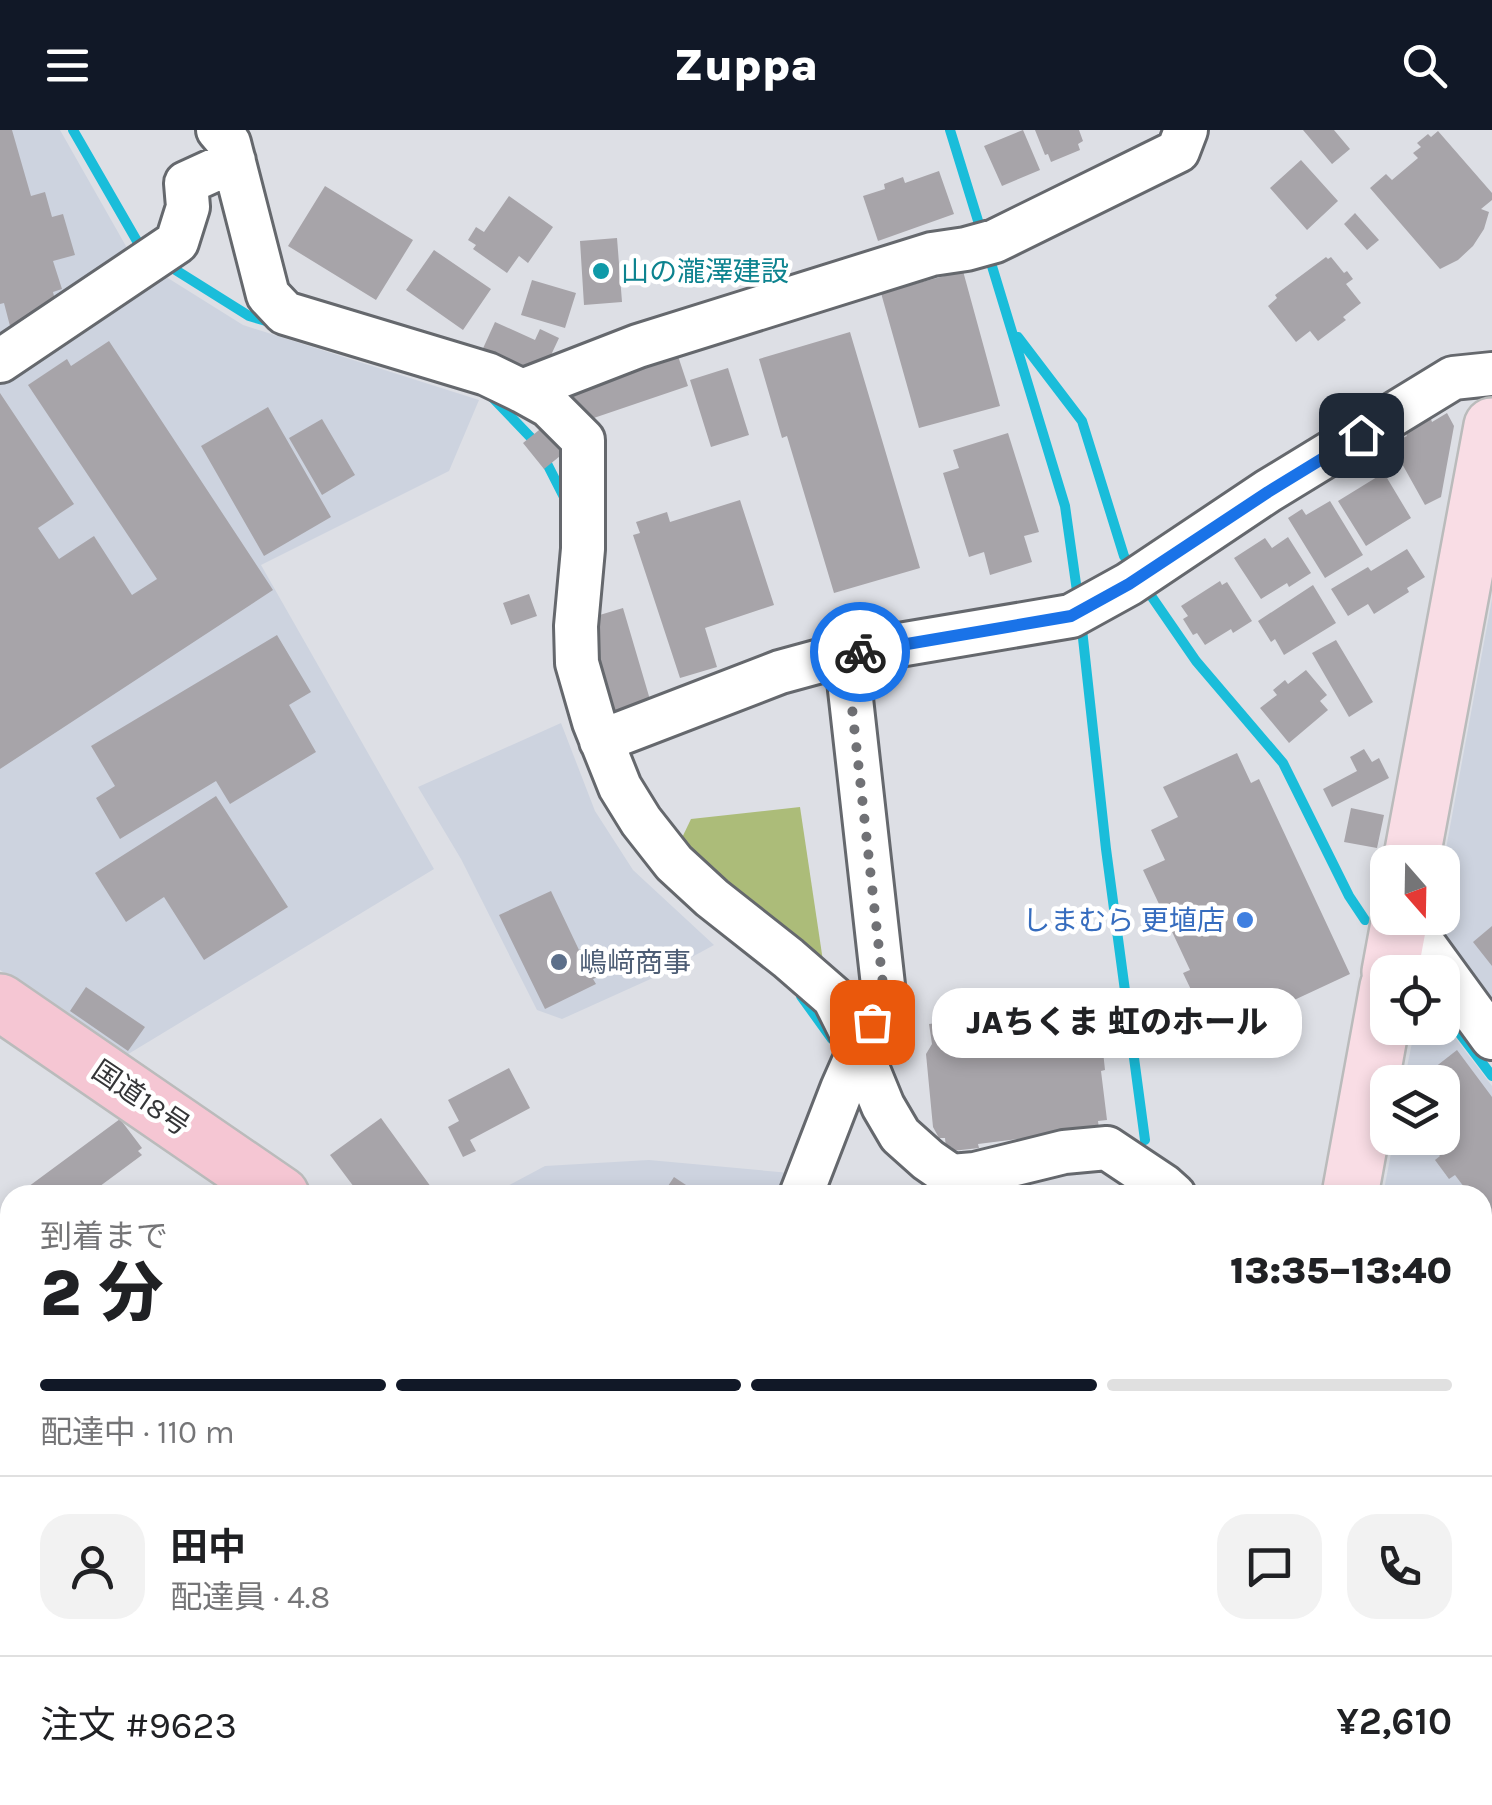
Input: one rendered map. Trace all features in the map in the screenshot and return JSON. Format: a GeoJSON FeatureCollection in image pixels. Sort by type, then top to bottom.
{"type":"FeatureCollection","features":[{"type":"Feature","properties":{"kind":"highway","name":"国道18号"},"geometry":{"type":"LineString","coordinates":[[0,1002],[266,1185]]}},
{"type":"Feature","properties":{"kind":"main road"},"geometry":{"type":"LineString","coordinates":[[1413,845],[1492,426]]}},
{"type":"Feature","properties":{"kind":"main road"},"geometry":{"type":"LineString","coordinates":[[1352,1185],[1377,1045]]}},
{"type":"Feature","properties":{"kind":"street"},"geometry":{"type":"LineString","coordinates":[[522,390],[656,340],[932,254],[984,244],[1178,151],[1186,130]]}},
{"type":"Feature","properties":{"kind":"street"},"geometry":{"type":"LineString","coordinates":[[0,361],[177,242],[188,207],[186,183],[226,146],[268,296],[285,313],[487,374],[550,406],[583,440],[577,663],[620,787],[674,862],[834,998],[900,1136],[951,1176],[975,1174],[1064,1152],[1106,1148],[1162,1185]]}},
{"type":"Feature","properties":{"kind":"street"},"geometry":{"type":"LineString","coordinates":[[601,741],[780,672],[846,654],[1079,611],[1140,577],[1268,492],[1453,378],[1492,374]]}},
{"type":"Feature","properties":{"kind":"street"},"geometry":{"type":"LineString","coordinates":[[805,1185],[884,994],[846,654]]}},
{"type":"Feature","properties":{"kind":"street"},"geometry":{"type":"LineString","coordinates":[[1415,935],[1492,1038]]}},
{"type":"Feature","properties":{"kind":"shaded area"},"geometry":{"type":"Polygon","coordinates":[[[0,130],[60,130],[131,255],[243,325],[479,400],[449,471],[261,565],[434,869],[125,1056],[0,970],[0,130]]]}},
{"type":"Feature","properties":{"kind":"shaded area"},"geometry":{"type":"Polygon","coordinates":[[[1492,599],[1492,1008],[1460,965],[1460,955],[1453,955],[1438,935],[1460,935],[1460,845],[1447,845],[1492,599]]]}},
{"type":"Feature","properties":{"kind":"shaded area"},"geometry":{"type":"Polygon","coordinates":[[[561,723],[595,811],[633,870],[714,945],[562,1019],[537,1010],[461,859],[418,787],[561,723]]]}},
{"type":"Feature","properties":{"kind":"shaded area"},"geometry":{"type":"Polygon","coordinates":[[[1460,1044],[1492,1086],[1492,1185],[1385,1185],[1391,1155],[1460,1155],[1460,1065],[1407,1065],[1412,1045],[1460,1044]]]}},
{"type":"Feature","properties":{"kind":"shaded area"},"geometry":{"type":"Polygon","coordinates":[[[649,1160],[790,1173],[785,1185],[510,1185],[545,1166],[649,1160]]]}},
{"type":"Feature","properties":{"kind":"green space"},"geometry":{"type":"Polygon","coordinates":[[[800,807],[823,961],[679,844],[691,819],[800,807]]]}},
{"type":"Feature","properties":{"kind":"building"},"geometry":{"type":"Polygon","coordinates":[[[0,130],[12,130],[31,196],[45,192],[52,217],[63,214],[75,255],[53,261],[62,289],[53,292],[58,312],[10,326],[4,303],[0,304],[0,130]]]}},
{"type":"Feature","properties":{"kind":"building"},"geometry":{"type":"Polygon","coordinates":[[[1023,130],[1040,170],[1002,186],[984,146],[1023,130]]]}},
{"type":"Feature","properties":{"kind":"building"},"geometry":{"type":"Polygon","coordinates":[[[1035,130],[1079,130],[1083,141],[1078,144],[1080,150],[1051,162],[1035,130]]]}},
{"type":"Feature","properties":{"kind":"building"},"geometry":{"type":"Polygon","coordinates":[[[1303,130],[1334,130],[1350,149],[1332,164],[1303,130]]]}},
{"type":"Feature","properties":{"kind":"building"},"geometry":{"type":"Polygon","coordinates":[[[1438,131],[1492,193],[1492,200],[1481,209],[1489,212],[1473,246],[1440,269],[1370,188],[1386,174],[1392,180],[1418,158],[1413,153],[1421,147],[1417,143],[1438,131]]]}},
{"type":"Feature","properties":{"kind":"building"},"geometry":{"type":"Polygon","coordinates":[[[1301,160],[1338,201],[1307,230],[1270,188],[1301,160]]]}},
{"type":"Feature","properties":{"kind":"building"},"geometry":{"type":"Polygon","coordinates":[[[939,171],[954,214],[878,241],[863,196],[885,189],[884,184],[903,177],[905,183],[939,171]]]}},
{"type":"Feature","properties":{"kind":"building"},"geometry":{"type":"Polygon","coordinates":[[[325,186],[413,240],[376,300],[288,246],[325,186]]]}},
{"type":"Feature","properties":{"kind":"building"},"geometry":{"type":"Polygon","coordinates":[[[509,196],[553,227],[528,263],[519,256],[507,273],[473,249],[476,245],[468,240],[476,227],[484,232],[509,196]]]}},
{"type":"Feature","properties":{"kind":"building"},"geometry":{"type":"Polygon","coordinates":[[[1355,213],[1379,240],[1367,250],[1344,224],[1355,213]]]}},
{"type":"Feature","properties":{"kind":"building","name":"山の瀧澤建設"},"geometry":{"type":"Polygon","coordinates":[[[617,238],[622,302],[584,305],[580,241],[617,238]]]}},
{"type":"Feature","properties":{"kind":"building"},"geometry":{"type":"Polygon","coordinates":[[[434,250],[491,289],[463,330],[406,290],[434,250]]]}},
{"type":"Feature","properties":{"kind":"building"},"geometry":{"type":"Polygon","coordinates":[[[1331,257],[1344,273],[1347,271],[1353,279],[1346,284],[1361,303],[1318,341],[1310,331],[1296,342],[1268,306],[1277,298],[1275,295],[1331,257]]]}},
{"type":"Feature","properties":{"kind":"building"},"geometry":{"type":"Polygon","coordinates":[[[963,271],[1000,406],[919,428],[881,293],[963,271]]]}},
{"type":"Feature","properties":{"kind":"building"},"geometry":{"type":"Polygon","coordinates":[[[532,280],[576,293],[565,328],[521,315],[532,280]]]}},
{"type":"Feature","properties":{"kind":"building"},"geometry":{"type":"Polygon","coordinates":[[[495,322],[535,340],[540,329],[559,338],[545,368],[522,375],[480,355],[495,322]]]}},
{"type":"Feature","properties":{"kind":"building"},"geometry":{"type":"Polygon","coordinates":[[[850,332],[920,568],[834,593],[787,436],[782,438],[759,359],[850,332]]]}},
{"type":"Feature","properties":{"kind":"building"},"geometry":{"type":"Polygon","coordinates":[[[109,341],[273,590],[0,769],[0,393],[74,504],[38,528],[59,559],[94,536],[132,595],[157,579],[28,385],[67,359],[71,366],[109,341]]]}},
{"type":"Feature","properties":{"kind":"building"},"geometry":{"type":"Polygon","coordinates":[[[676,350],[688,386],[582,422],[553,393],[676,350]]]}},
{"type":"Feature","properties":{"kind":"building"},"geometry":{"type":"Polygon","coordinates":[[[728,368],[749,435],[711,447],[690,380],[728,368]]]}},
{"type":"Feature","properties":{"kind":"building"},"geometry":{"type":"Polygon","coordinates":[[[268,407],[331,517],[264,556],[201,446],[268,407]]]}},
{"type":"Feature","properties":{"kind":"building"},"geometry":{"type":"Polygon","coordinates":[[[1447,413],[1454,426],[1441,497],[1425,505],[1391,444],[1447,413]]]}},
{"type":"Feature","properties":{"kind":"building"},"geometry":{"type":"Polygon","coordinates":[[[322,419],[355,475],[322,495],[289,438],[322,419]]]}},
{"type":"Feature","properties":{"kind":"building"},"geometry":{"type":"Polygon","coordinates":[[[549,422],[570,448],[544,469],[523,443],[549,422]]]}},
{"type":"Feature","properties":{"kind":"building"},"geometry":{"type":"Polygon","coordinates":[[[1008,433],[1039,532],[1024,536],[1032,562],[990,575],[984,552],[969,557],[943,473],[959,468],[953,450],[1008,433]]]}},
{"type":"Feature","properties":{"kind":"building"},"geometry":{"type":"Polygon","coordinates":[[[1383,449],[1397,472],[1387,478],[1411,518],[1366,546],[1338,501],[1377,477],[1366,459],[1383,449]]]}},
{"type":"Feature","properties":{"kind":"building"},"geometry":{"type":"Polygon","coordinates":[[[740,500],[774,605],[705,628],[717,667],[680,678],[633,535],[640,533],[636,522],[667,512],[670,522],[740,500]]]}},
{"type":"Feature","properties":{"kind":"building"},"geometry":{"type":"Polygon","coordinates":[[[1330,501],[1363,555],[1325,578],[1288,518],[1302,509],[1306,515],[1330,501]]]}},
{"type":"Feature","properties":{"kind":"building"},"geometry":{"type":"Polygon","coordinates":[[[1288,537],[1311,573],[1261,599],[1234,558],[1265,538],[1272,548],[1288,537]]]}},
{"type":"Feature","properties":{"kind":"building"},"geometry":{"type":"Polygon","coordinates":[[[1407,549],[1425,577],[1374,614],[1368,604],[1348,616],[1331,589],[1407,549]]]}},
{"type":"Feature","properties":{"kind":"building"},"geometry":{"type":"Polygon","coordinates":[[[1220,581],[1222,585],[1227,582],[1252,621],[1205,645],[1183,619],[1188,616],[1181,606],[1220,581]]]}},
{"type":"Feature","properties":{"kind":"building"},"geometry":{"type":"Polygon","coordinates":[[[1313,585],[1336,623],[1284,655],[1258,621],[1313,585]]]}},
{"type":"Feature","properties":{"kind":"building"},"geometry":{"type":"Polygon","coordinates":[[[529,594],[537,616],[511,625],[503,603],[529,594]]]}},
{"type":"Feature","properties":{"kind":"building"},"geometry":{"type":"Polygon","coordinates":[[[623,608],[651,703],[610,715],[592,656],[593,617],[623,608]]]}},
{"type":"Feature","properties":{"kind":"building"},"geometry":{"type":"Polygon","coordinates":[[[277,635],[311,692],[289,705],[316,752],[230,804],[216,781],[120,839],[96,798],[115,786],[91,746],[277,635]]]}},
{"type":"Feature","properties":{"kind":"building"},"geometry":{"type":"Polygon","coordinates":[[[1336,640],[1373,702],[1349,717],[1312,653],[1336,640]]]}},
{"type":"Feature","properties":{"kind":"building"},"geometry":{"type":"Polygon","coordinates":[[[1306,670],[1327,695],[1320,701],[1328,710],[1289,743],[1260,708],[1277,695],[1273,690],[1285,680],[1288,684],[1306,670]]]}},
{"type":"Feature","properties":{"kind":"building"},"geometry":{"type":"Polygon","coordinates":[[[1364,749],[1372,762],[1379,758],[1389,778],[1332,807],[1323,789],[1357,771],[1350,757],[1364,749]]]}},
{"type":"Feature","properties":{"kind":"building","name":"しまむら 更埴店"},"geometry":{"type":"Polygon","coordinates":[[[1237,753],[1251,783],[1259,779],[1350,974],[1221,1034],[1203,995],[1195,998],[1183,973],[1190,970],[1143,870],[1165,860],[1151,830],[1178,817],[1163,787],[1237,753]]]}},
{"type":"Feature","properties":{"kind":"building"},"geometry":{"type":"Polygon","coordinates":[[[216,796],[288,907],[204,960],[164,897],[126,922],[95,873],[216,796]]]}},
{"type":"Feature","properties":{"kind":"building"},"geometry":{"type":"Polygon","coordinates":[[[1351,808],[1384,815],[1378,845],[1344,842],[1351,808]]]}},
{"type":"Feature","properties":{"kind":"building","name":"嶋﨑商事"},"geometry":{"type":"Polygon","coordinates":[[[551,891],[579,950],[588,945],[602,975],[593,979],[596,984],[545,1009],[499,915],[551,891]]]}},
{"type":"Feature","properties":{"kind":"building"},"geometry":{"type":"Polygon","coordinates":[[[1492,926],[1492,966],[1473,942],[1492,926]]]}},
{"type":"Feature","properties":{"kind":"building"},"geometry":{"type":"Polygon","coordinates":[[[86,987],[145,1027],[128,1051],[70,1011],[86,987]]]}},
{"type":"Feature","properties":{"kind":"building"},"geometry":{"type":"Polygon","coordinates":[[[1098,1004],[1107,1120],[1098,1121],[1099,1129],[978,1144],[979,1148],[946,1148],[945,1138],[939,1138],[933,1127],[926,1054],[932,1044],[929,1024],[969,1019],[968,1014],[997,1011],[998,1016],[1098,1004]]]}},
{"type":"Feature","properties":{"kind":"building"},"geometry":{"type":"Polygon","coordinates":[[[1457,1050],[1492,1097],[1492,1185],[1462,1185],[1455,1175],[1449,1179],[1435,1160],[1460,1155],[1460,1065],[1438,1065],[1457,1050]]]}},
{"type":"Feature","properties":{"kind":"building"},"geometry":{"type":"Polygon","coordinates":[[[509,1068],[530,1108],[470,1140],[476,1151],[463,1157],[448,1127],[459,1121],[448,1100],[509,1068]]]}},
{"type":"Feature","properties":{"kind":"building"},"geometry":{"type":"Polygon","coordinates":[[[381,1118],[430,1185],[352,1185],[330,1155],[381,1118]]]}},
{"type":"Feature","properties":{"kind":"building"},"geometry":{"type":"Polygon","coordinates":[[[120,1119],[142,1148],[138,1151],[142,1155],[102,1185],[31,1185],[120,1119]]]}},
{"type":"Feature","properties":{"kind":"building"},"geometry":{"type":"Polygon","coordinates":[[[674,1177],[686,1185],[669,1185],[674,1177]]]}},
{"type":"Feature","properties":{"kind":"waterway"},"geometry":{"type":"LineString","coordinates":[[73,130],[141,248],[147,252]]}},
{"type":"Feature","properties":{"kind":"waterway"},"geometry":{"type":"LineString","coordinates":[[950,130],[983,237]]}},
{"type":"Feature","properties":{"kind":"waterway"},"geometry":{"type":"LineString","coordinates":[[988,253],[1065,506],[1078,598]]}},
{"type":"Feature","properties":{"kind":"waterway"},"geometry":{"type":"LineString","coordinates":[[166,264],[249,316],[273,323]]}},
{"type":"Feature","properties":{"kind":"waterway"},"geometry":{"type":"LineString","coordinates":[[1018,337],[1082,421],[1124,556],[1133,569]]}},
{"type":"Feature","properties":{"kind":"waterway"},"geometry":{"type":"LineString","coordinates":[[492,397],[537,444],[565,499]]}},
{"type":"Feature","properties":{"kind":"waterway"},"geometry":{"type":"LineString","coordinates":[[1145,587],[1196,661],[1283,763],[1349,896],[1365,920]]}},
{"type":"Feature","properties":{"kind":"waterway"},"geometry":{"type":"LineString","coordinates":[[1081,620],[1106,849],[1145,1140]]}},
{"type":"Feature","properties":{"kind":"waterway"},"geometry":{"type":"LineString","coordinates":[[801,996],[832,1039]]}},
{"type":"Feature","properties":{"kind":"waterway"},"geometry":{"type":"LineString","coordinates":[[1460,1034],[1492,1076]]}},
{"type":"Feature","properties":{"kind":"way so far"},"geometry":{"type":"LineString","coordinates":[[860,652],[846,654],[884,994],[872,1022]]}},
{"type":"Feature","properties":{"kind":"place","name":"山の瀧澤建設"},"geometry":{"type":"Point","coordinates":[601,271]}},
{"type":"Feature","properties":{"kind":"place","name":"しまむら 更埴店"},"geometry":{"type":"Point","coordinates":[1245,920]}},
{"type":"Feature","properties":{"kind":"place","name":"嶋﨑商事"},"geometry":{"type":"Point","coordinates":[559,962]}},
{"type":"Feature","properties":{"kind":"place","name":"JAちくま 虹のホール"},"geometry":{"type":"Point","coordinates":[872,1022]}},
{"type":"Feature","properties":{"kind":"route"},"geometry":{"type":"LineString","coordinates":[[860,652],[1071,616],[1129,584],[1361,435]]}}]}
